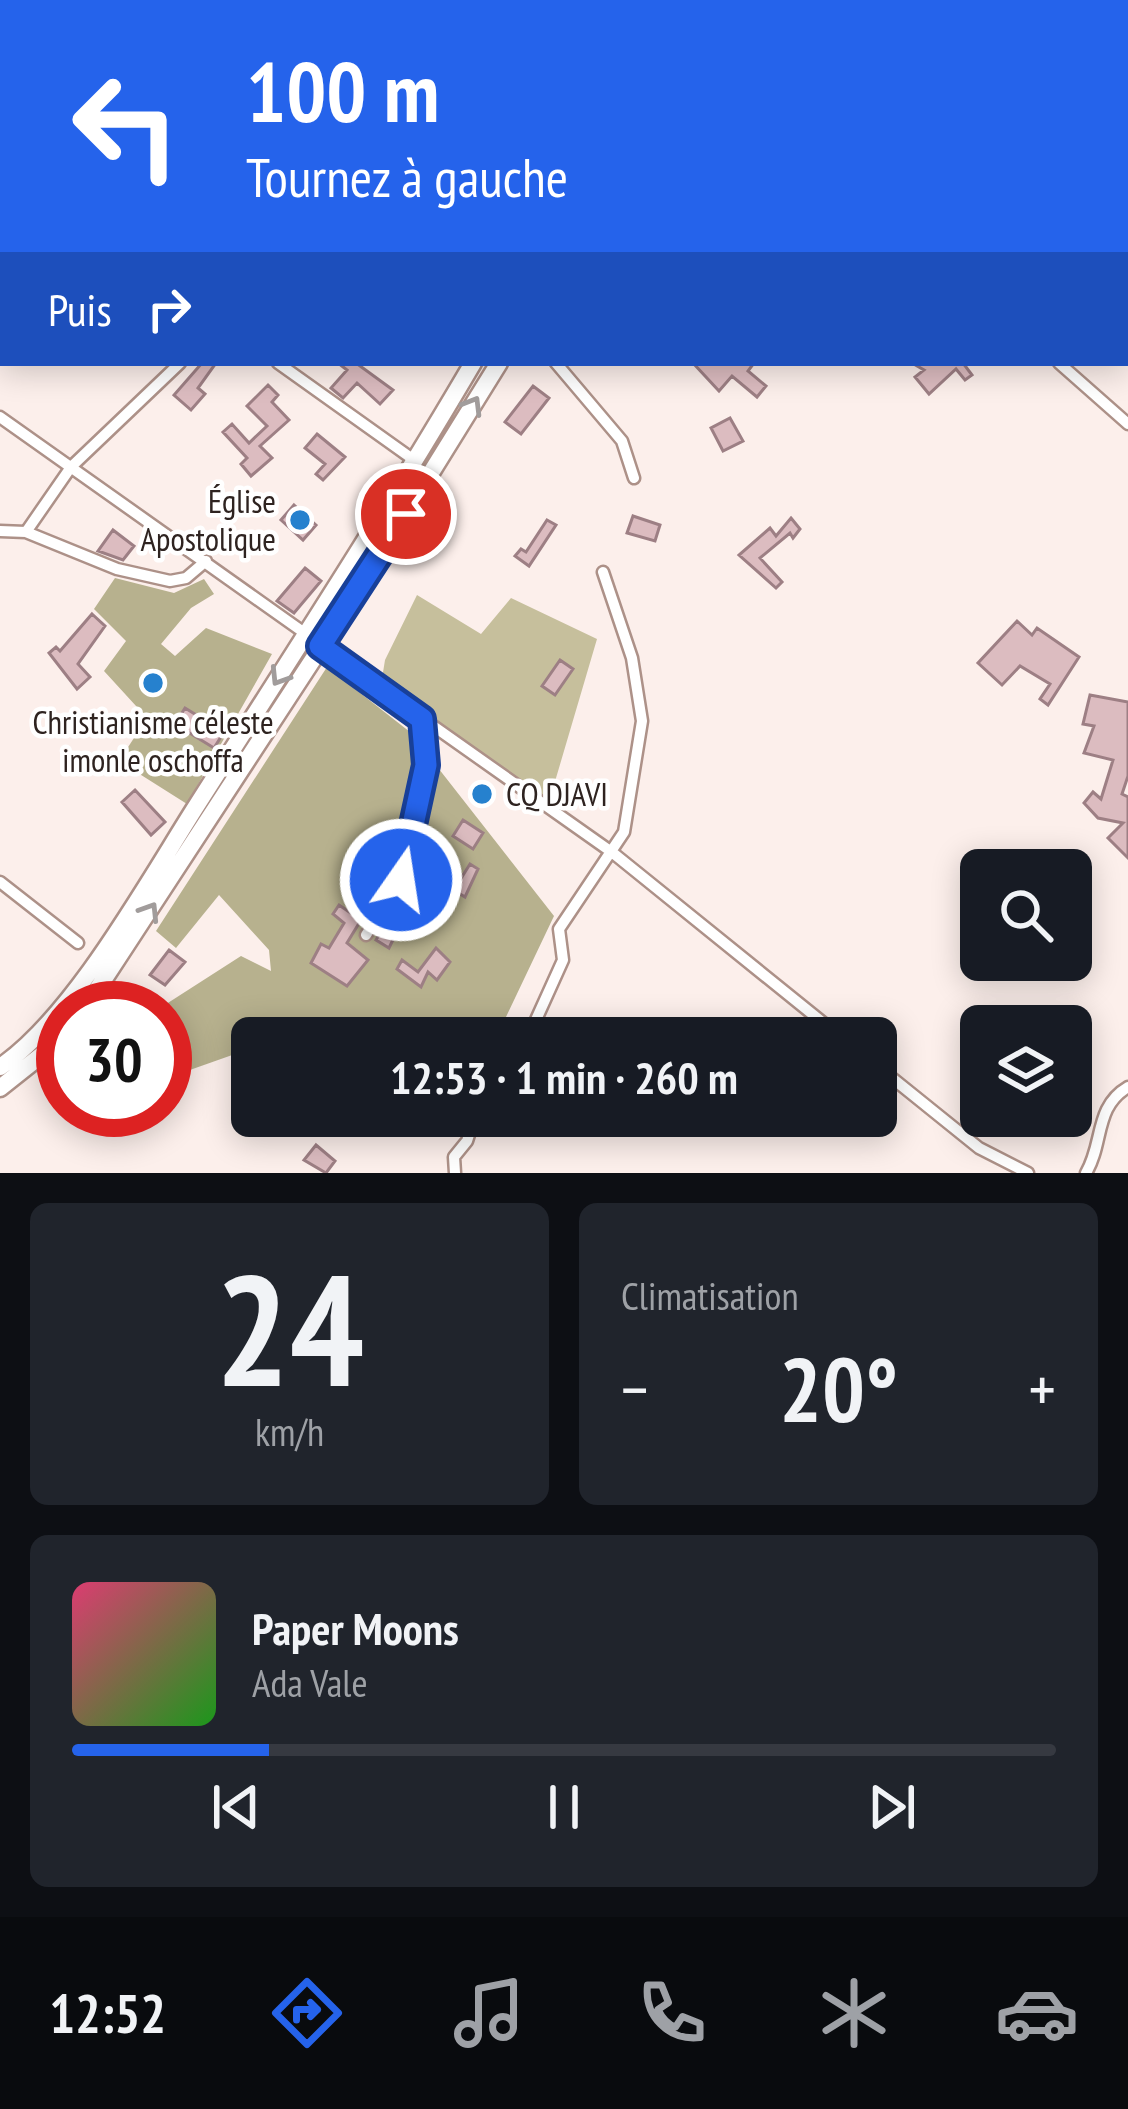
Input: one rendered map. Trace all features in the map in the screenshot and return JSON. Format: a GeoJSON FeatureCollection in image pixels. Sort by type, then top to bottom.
{"type":"FeatureCollection","features":[{"type":"Feature","properties":{"kind":"main road"},"geometry":{"type":"LineString","coordinates":[[102,981],[313,640],[471,366]]}},
{"type":"Feature","properties":{"kind":"main road"},"geometry":{"type":"LineString","coordinates":[[0,1067],[20,1054],[52,1020],[105,946],[497,366]]}},
{"type":"Feature","properties":{"kind":"main road"},"geometry":{"type":"LineString","coordinates":[[0,1088],[36,1059]]}},
{"type":"Feature","properties":{"kind":"street"},"geometry":{"type":"LineString","coordinates":[[26,532],[71,467],[177,366]]}},
{"type":"Feature","properties":{"kind":"street"},"geometry":{"type":"LineString","coordinates":[[282,366],[414,460]]}},
{"type":"Feature","properties":{"kind":"street"},"geometry":{"type":"LineString","coordinates":[[559,366],[622,441],[634,478]]}},
{"type":"Feature","properties":{"kind":"street"},"geometry":{"type":"LineString","coordinates":[[1062,366],[1128,424]]}},
{"type":"Feature","properties":{"kind":"street"},"geometry":{"type":"LineString","coordinates":[[0,417],[613,853],[816,1017]]}},
{"type":"Feature","properties":{"kind":"street"},"geometry":{"type":"LineString","coordinates":[[0,531],[26,532],[117,569],[170,581],[186,578],[206,561]]}},
{"type":"Feature","properties":{"kind":"street"},"geometry":{"type":"LineString","coordinates":[[537,1017],[562,960],[559,929],[624,832],[642,721],[632,658],[603,572]]}},
{"type":"Feature","properties":{"kind":"street"},"geometry":{"type":"LineString","coordinates":[[366,934],[401,880],[426,765],[422,719]]}},
{"type":"Feature","properties":{"kind":"street"},"geometry":{"type":"LineString","coordinates":[[0,882],[79,943]]}},
{"type":"Feature","properties":{"kind":"street"},"geometry":{"type":"LineString","coordinates":[[897,1082],[979,1148],[1028,1173]]}},
{"type":"Feature","properties":{"kind":"street"},"geometry":{"type":"LineString","coordinates":[[1086,1173],[1104,1110],[1128,1087]]}},
{"type":"Feature","properties":{"kind":"street"},"geometry":{"type":"LineString","coordinates":[[455,1173],[454,1157],[468,1137]]}},
{"type":"Feature","properties":{"kind":"shaded area"},"geometry":{"type":"Polygon","coordinates":[[[115,578],[174,593],[204,579],[214,594],[191,608],[161,644],[175,656],[206,628],[272,654],[187,804],[119,761],[147,718],[104,671],[126,641],[94,609],[115,578]]]}},
{"type":"Feature","properties":{"kind":"shaded area"},"geometry":{"type":"Polygon","coordinates":[[[417,595],[481,634],[511,598],[597,639],[546,812],[380,691],[385,660],[417,595]]]}},
{"type":"Feature","properties":{"kind":"shaded area"},"geometry":{"type":"Polygon","coordinates":[[[327,667],[410,732],[554,916],[506,1017],[231,1017],[231,1055],[192,1069],[192,987],[241,956],[271,971],[269,950],[219,895],[176,948],[156,931],[327,667]]]}},
{"type":"Feature","properties":{"kind":"building"},"geometry":{"type":"Polygon","coordinates":[[[199,366],[214,366],[198,388],[205,394],[191,410],[174,395],[199,366]]]}},
{"type":"Feature","properties":{"kind":"building"},"geometry":{"type":"Polygon","coordinates":[[[342,366],[360,366],[393,390],[380,404],[357,383],[343,398],[331,388],[347,370],[342,366]]]}},
{"type":"Feature","properties":{"kind":"building"},"geometry":{"type":"Polygon","coordinates":[[[696,366],[752,366],[748,371],[766,386],[757,397],[732,376],[719,391],[696,366]]]}},
{"type":"Feature","properties":{"kind":"building"},"geometry":{"type":"Polygon","coordinates":[[[917,366],[965,366],[972,375],[965,380],[956,369],[929,394],[915,377],[924,370],[917,366]]]}},
{"type":"Feature","properties":{"kind":"building"},"geometry":{"type":"Polygon","coordinates":[[[268,385],[278,395],[272,402],[289,420],[260,446],[272,458],[251,476],[241,464],[247,458],[223,432],[232,424],[249,443],[267,426],[247,406],[268,385]]]}},
{"type":"Feature","properties":{"kind":"building"},"geometry":{"type":"Polygon","coordinates":[[[533,386],[549,398],[521,434],[505,422],[533,386]]]}},
{"type":"Feature","properties":{"kind":"building"},"geometry":{"type":"Polygon","coordinates":[[[730,418],[743,441],[723,451],[711,428],[730,418]]]}},
{"type":"Feature","properties":{"kind":"building"},"geometry":{"type":"Polygon","coordinates":[[[317,434],[345,457],[323,480],[316,474],[325,464],[305,448],[317,434]]]}},
{"type":"Feature","properties":{"kind":"building"},"geometry":{"type":"Polygon","coordinates":[[[294,505],[316,525],[303,540],[281,520],[294,505]]]}},
{"type":"Feature","properties":{"kind":"building"},"geometry":{"type":"Polygon","coordinates":[[[633,516],[660,525],[655,541],[627,533],[633,516]]]}},
{"type":"Feature","properties":{"kind":"building"},"geometry":{"type":"Polygon","coordinates":[[[791,518],[800,529],[760,558],[782,582],[776,588],[739,555],[770,528],[776,536],[791,518]]]}},
{"type":"Feature","properties":{"kind":"building"},"geometry":{"type":"Polygon","coordinates":[[[547,520],[556,525],[529,566],[515,556],[521,549],[526,552],[547,520]]]}},
{"type":"Feature","properties":{"kind":"building"},"geometry":{"type":"Polygon","coordinates":[[[113,530],[134,546],[123,560],[98,551],[113,530]]]}},
{"type":"Feature","properties":{"kind":"building"},"geometry":{"type":"Polygon","coordinates":[[[305,568],[321,581],[294,613],[277,601],[305,568]]]}},
{"type":"Feature","properties":{"kind":"building"},"geometry":{"type":"Polygon","coordinates":[[[92,614],[105,626],[78,664],[90,677],[77,689],[49,653],[56,647],[60,651],[92,614]]]}},
{"type":"Feature","properties":{"kind":"building"},"geometry":{"type":"Polygon","coordinates":[[[1017,621],[1032,635],[1037,628],[1079,657],[1048,705],[1040,699],[1050,684],[1020,666],[1002,685],[978,663],[1017,621]]]}},
{"type":"Feature","properties":{"kind":"building"},"geometry":{"type":"Polygon","coordinates":[[[560,660],[573,669],[555,695],[542,686],[560,660]]]}},
{"type":"Feature","properties":{"kind":"building"},"geometry":{"type":"Polygon","coordinates":[[[1090,695],[1128,702],[1128,776],[1122,794],[1128,797],[1128,858],[1108,838],[1123,823],[1098,818],[1084,803],[1093,792],[1101,799],[1113,760],[1084,753],[1094,726],[1083,724],[1090,695]]]}},
{"type":"Feature","properties":{"kind":"building"},"geometry":{"type":"Polygon","coordinates":[[[185,708],[224,732],[214,748],[175,724],[185,708]]]}},
{"type":"Feature","properties":{"kind":"building"},"geometry":{"type":"Polygon","coordinates":[[[135,790],[165,822],[151,835],[122,802],[135,790]]]}},
{"type":"Feature","properties":{"kind":"building"},"geometry":{"type":"Polygon","coordinates":[[[463,820],[483,833],[473,849],[453,836],[463,820]]]}},
{"type":"Feature","properties":{"kind":"building"},"geometry":{"type":"Polygon","coordinates":[[[434,859],[460,880],[470,864],[478,869],[465,897],[452,889],[436,910],[441,914],[435,920],[412,900],[389,948],[376,940],[409,886],[434,859]]]}},
{"type":"Feature","properties":{"kind":"building"},"geometry":{"type":"Polygon","coordinates":[[[339,905],[361,920],[347,943],[368,960],[347,986],[311,963],[321,944],[329,948],[344,923],[333,914],[339,905]]]}},
{"type":"Feature","properties":{"kind":"building"},"geometry":{"type":"Polygon","coordinates":[[[436,948],[450,962],[437,980],[428,972],[421,987],[397,969],[402,960],[418,972],[436,948]]]}},
{"type":"Feature","properties":{"kind":"building"},"geometry":{"type":"Polygon","coordinates":[[[169,950],[185,962],[168,981],[150,975],[169,950]]]}},
{"type":"Feature","properties":{"kind":"building"},"geometry":{"type":"Polygon","coordinates":[[[316,1145],[335,1161],[326,1173],[304,1160],[316,1145]]]}},
{"type":"Feature","properties":{"kind":"place","name":"Église Apostolique"},"geometry":{"type":"Point","coordinates":[300,520]}},
{"type":"Feature","properties":{"kind":"place","name":"Christianisme céleste imonle oschoffa"},"geometry":{"type":"Point","coordinates":[153,683]}},
{"type":"Feature","properties":{"kind":"place","name":"CQ DJAVI"},"geometry":{"type":"Point","coordinates":[482,794]}},
{"type":"Feature","properties":{"kind":"route"},"geometry":{"type":"LineString","coordinates":[[401,880],[424,783],[422,719],[320,646],[406,514]]}}]}
